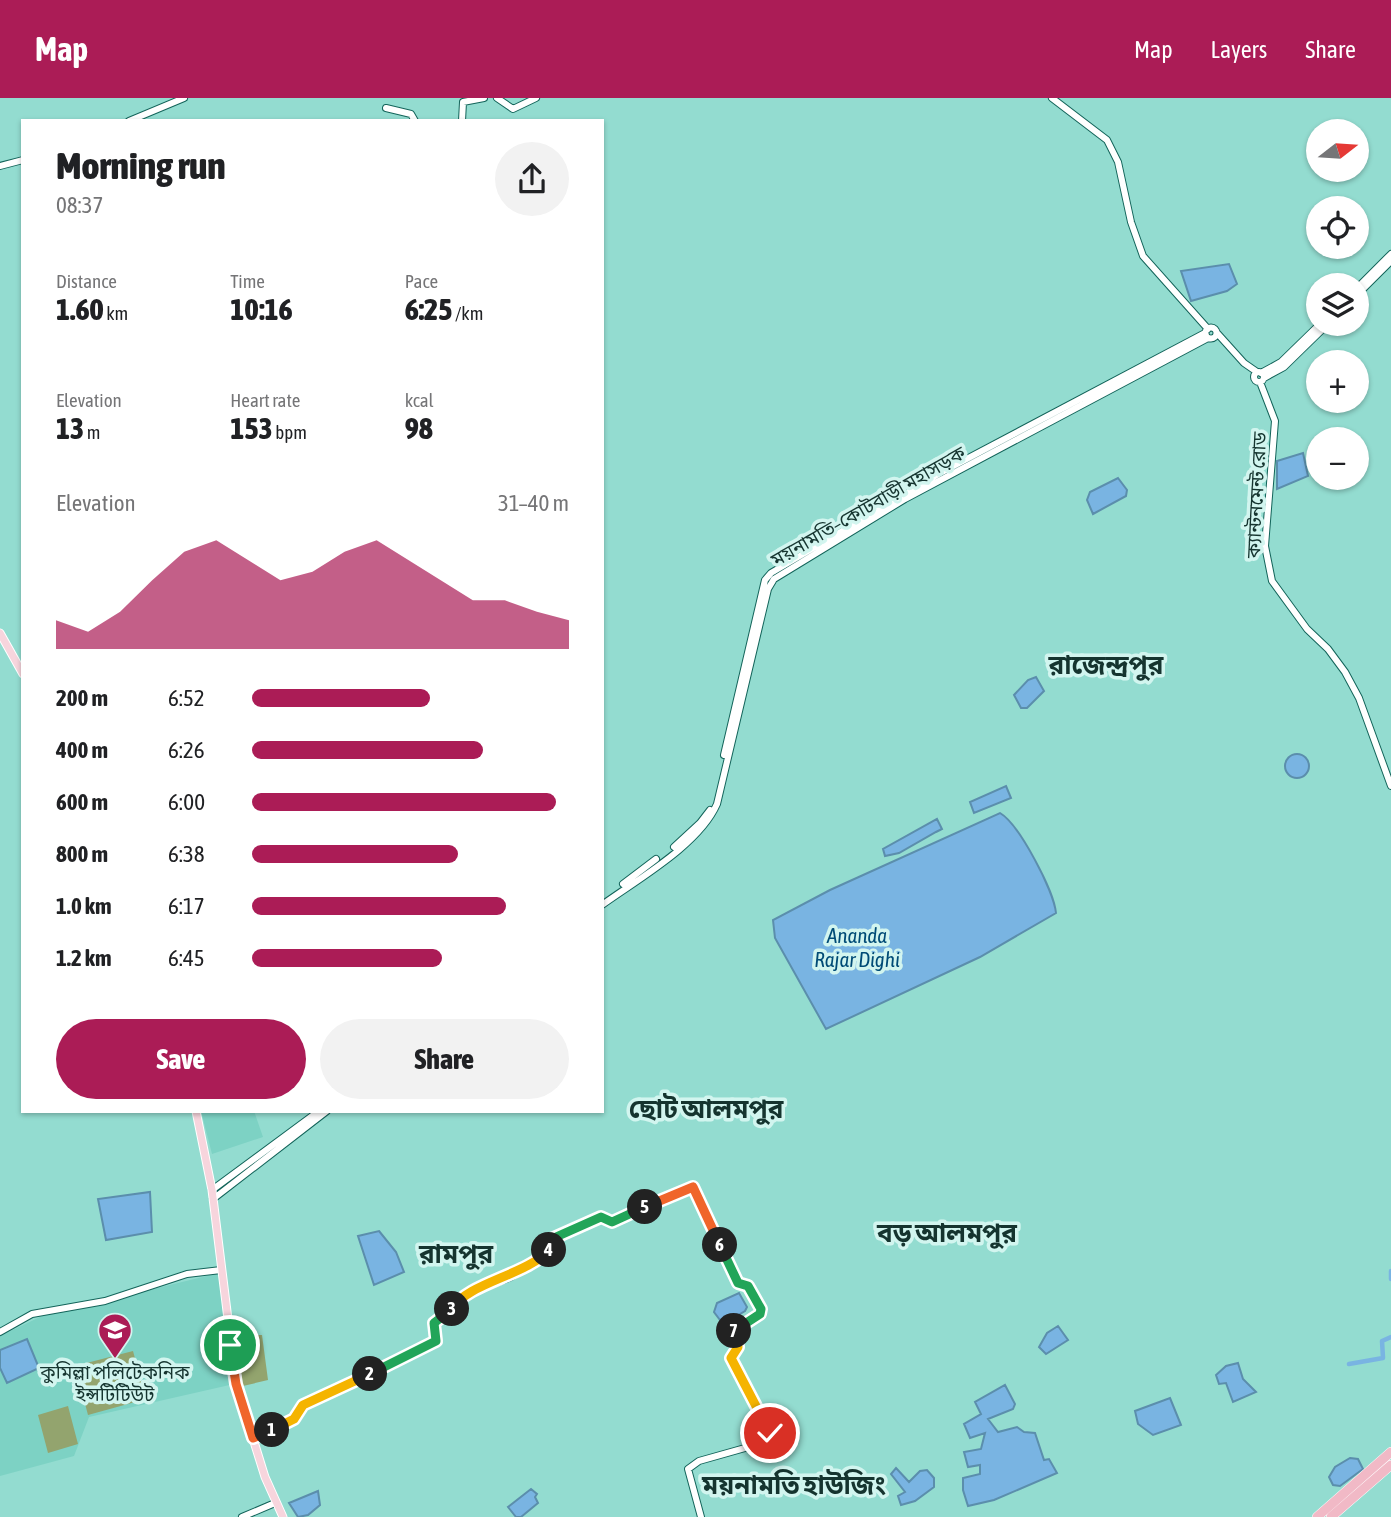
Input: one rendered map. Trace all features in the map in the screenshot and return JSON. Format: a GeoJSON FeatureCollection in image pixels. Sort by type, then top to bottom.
{"type":"FeatureCollection","features":[{"type":"Feature","properties":{"kind":"highway"},"geometry":{"type":"LineString","coordinates":[[1317,1517],[1391,1452]]}},
{"type":"Feature","properties":{"kind":"highway"},"geometry":{"type":"LineString","coordinates":[[1331,1517],[1391,1465]]}},
{"type":"Feature","properties":{"kind":"main road"},"geometry":{"type":"LineString","coordinates":[[135,119],[184,98]]}},
{"type":"Feature","properties":{"kind":"main road"},"geometry":{"type":"LineString","coordinates":[[462,119],[463,103],[484,98]]}},
{"type":"Feature","properties":{"kind":"main road"},"geometry":{"type":"LineString","coordinates":[[497,98],[513,108],[536,98]]}},
{"type":"Feature","properties":{"kind":"main road"},"geometry":{"type":"LineString","coordinates":[[1052,98],[1107,140],[1118,162],[1130,222],[1143,256],[1210,334],[1259,376]]}},
{"type":"Feature","properties":{"kind":"main road"},"geometry":{"type":"LineString","coordinates":[[386,108],[411,114],[414,119]]}},
{"type":"Feature","properties":{"kind":"main road"},"geometry":{"type":"LineString","coordinates":[[0,166],[21,161]]}},
{"type":"Feature","properties":{"kind":"main road"},"geometry":{"type":"LineString","coordinates":[[1369,276],[1391,254]]}},
{"type":"Feature","properties":{"kind":"main road"},"geometry":{"type":"LineString","coordinates":[[1369,283],[1391,261]]}},
{"type":"Feature","properties":{"kind":"main road","name":"ময়নামতি–কোটবাড়ী মহাসড়ক"},"geometry":{"type":"LineString","coordinates":[[604,901],[691,833],[708,813],[766,577],[942,472],[1046,421],[1210,334]]}},
{"type":"Feature","properties":{"kind":"main road"},"geometry":{"type":"LineString","coordinates":[[1259,376],[1281,362],[1308,336]]}},
{"type":"Feature","properties":{"kind":"main road"},"geometry":{"type":"LineString","coordinates":[[1259,376],[1284,368],[1316,336]]}},
{"type":"Feature","properties":{"kind":"main road","name":"ক্যান্টনমেন্ট রোড"},"geometry":{"type":"LineString","coordinates":[[1259,376],[1275,421],[1265,546],[1268,566],[1281,596],[1307,629],[1328,649],[1359,698],[1391,786]]}},
{"type":"Feature","properties":{"kind":"main road"},"geometry":{"type":"LineString","coordinates":[[0,633],[21,670]]}},
{"type":"Feature","properties":{"kind":"main road"},"geometry":{"type":"LineString","coordinates":[[196,1113],[212,1190],[236,1384],[275,1503],[283,1517]]}},
{"type":"Feature","properties":{"kind":"main road"},"geometry":{"type":"LineString","coordinates":[[212,1190],[316,1113]]}},
{"type":"Feature","properties":{"kind":"main road"},"geometry":{"type":"LineString","coordinates":[[213,1199],[324,1113]]}},
{"type":"Feature","properties":{"kind":"main road"},"geometry":{"type":"LineString","coordinates":[[253,1438],[294,1419],[303,1405],[433,1343],[438,1339],[435,1322],[476,1290],[511,1276],[549,1252],[548,1241],[601,1217],[612,1222],[693,1187],[738,1283],[748,1286],[761,1309],[760,1314],[734,1329],[738,1347],[731,1358],[772,1437],[770,1441],[699,1461],[688,1469],[701,1517]]}},
{"type":"Feature","properties":{"kind":"main road"},"geometry":{"type":"LineString","coordinates":[[0,1332],[32,1314],[116,1298],[187,1274],[221,1270]]}},
{"type":"Feature","properties":{"kind":"main road"},"geometry":{"type":"LineString","coordinates":[[242,1517],[275,1503]]}},
{"type":"Feature","properties":{"kind":"shaded area"},"geometry":{"type":"Polygon","coordinates":[[[202,1113],[255,1113],[263,1137],[212,1154],[202,1113]]]}},
{"type":"Feature","properties":{"kind":"shaded area","name":"কুমিল্লা পলিটেকনিক ইন্সটিটিউট"},"geometry":{"type":"Polygon","coordinates":[[[219,1273],[234,1384],[89,1417],[74,1456],[0,1476],[0,1336],[42,1316],[219,1273]]]}},
{"type":"Feature","properties":{"kind":"shaded area"},"geometry":{"type":"Polygon","coordinates":[[[235,1335],[262,1335],[268,1380],[243,1386],[235,1335]]]}},
{"type":"Feature","properties":{"kind":"shaded area"},"geometry":{"type":"Polygon","coordinates":[[[133,1351],[146,1399],[88,1415],[75,1366],[133,1351]]]}},
{"type":"Feature","properties":{"kind":"shaded area"},"geometry":{"type":"Polygon","coordinates":[[[68,1406],[78,1444],[48,1453],[38,1415],[68,1406]]]}},
{"type":"Feature","properties":{"kind":"water"},"geometry":{"type":"Polygon","coordinates":[[[1229,264],[1237,284],[1227,291],[1191,301],[1181,271],[1229,264]]]}},
{"type":"Feature","properties":{"kind":"water"},"geometry":{"type":"Polygon","coordinates":[[[1303,453],[1306,477],[1277,489],[1277,461],[1303,453]]]}},
{"type":"Feature","properties":{"kind":"water"},"geometry":{"type":"Polygon","coordinates":[[[1118,478],[1127,490],[1126,496],[1093,514],[1087,500],[1090,492],[1118,478]]]}},
{"type":"Feature","properties":{"kind":"water"},"geometry":{"type":"Polygon","coordinates":[[[1036,677],[1044,691],[1027,708],[1021,708],[1014,695],[1028,680],[1036,677]]]}},
{"type":"Feature","properties":{"kind":"water"},"geometry":{"type":"Polygon","coordinates":[[[1297,754],[1306,757],[1309,766],[1306,775],[1297,778],[1288,775],[1285,766],[1288,757],[1297,754]]]}},
{"type":"Feature","properties":{"kind":"water"},"geometry":{"type":"Polygon","coordinates":[[[1006,786],[1011,798],[974,813],[970,802],[1006,786]]]}},
{"type":"Feature","properties":{"kind":"water","name":"Ananda Rajar Dighi"},"geometry":{"type":"Polygon","coordinates":[[[1000,813],[1026,844],[1049,890],[1056,913],[980,957],[826,1029],[775,938],[773,920],[830,890],[1000,813]]]}},
{"type":"Feature","properties":{"kind":"water"},"geometry":{"type":"Polygon","coordinates":[[[937,819],[942,829],[899,853],[885,856],[883,849],[937,819]]]}},
{"type":"Feature","properties":{"kind":"water"},"geometry":{"type":"Polygon","coordinates":[[[150,1192],[152,1232],[106,1240],[98,1199],[150,1192]]]}},
{"type":"Feature","properties":{"kind":"water"},"geometry":{"type":"Polygon","coordinates":[[[379,1231],[396,1252],[404,1272],[374,1285],[358,1236],[379,1231]]]}},
{"type":"Feature","properties":{"kind":"water"},"geometry":{"type":"Polygon","coordinates":[[[739,1293],[747,1307],[745,1311],[723,1324],[714,1312],[717,1303],[739,1293]]]}},
{"type":"Feature","properties":{"kind":"water"},"geometry":{"type":"Polygon","coordinates":[[[1058,1326],[1068,1340],[1046,1354],[1039,1347],[1047,1333],[1058,1326]]]}},
{"type":"Feature","properties":{"kind":"water"},"geometry":{"type":"Polygon","coordinates":[[[27,1339],[39,1368],[7,1383],[0,1368],[0,1350],[27,1339]]]}},
{"type":"Feature","properties":{"kind":"water"},"geometry":{"type":"Polygon","coordinates":[[[1238,1363],[1243,1379],[1256,1392],[1233,1402],[1226,1383],[1219,1384],[1216,1375],[1226,1366],[1238,1363]]]}},
{"type":"Feature","properties":{"kind":"water"},"geometry":{"type":"Polygon","coordinates":[[[1005,1385],[1015,1404],[1013,1409],[988,1419],[998,1432],[1017,1427],[1024,1432],[1035,1433],[1044,1460],[1049,1459],[1057,1473],[994,1500],[968,1506],[963,1490],[963,1478],[980,1474],[980,1465],[968,1467],[964,1452],[981,1449],[985,1433],[970,1438],[964,1424],[981,1414],[975,1402],[1005,1385]]]}},
{"type":"Feature","properties":{"kind":"water"},"geometry":{"type":"Polygon","coordinates":[[[1170,1398],[1181,1425],[1153,1435],[1138,1424],[1135,1411],[1170,1398]]]}},
{"type":"Feature","properties":{"kind":"water"},"geometry":{"type":"Polygon","coordinates":[[[1350,1458],[1358,1459],[1363,1469],[1340,1486],[1333,1485],[1329,1477],[1335,1467],[1350,1458]]]}},
{"type":"Feature","properties":{"kind":"water"},"geometry":{"type":"Polygon","coordinates":[[[896,1468],[909,1482],[920,1471],[927,1470],[934,1478],[934,1487],[915,1501],[901,1505],[898,1496],[905,1492],[891,1474],[896,1468]]]}},
{"type":"Feature","properties":{"kind":"water"},"geometry":{"type":"Polygon","coordinates":[[[531,1489],[537,1494],[535,1497],[538,1503],[521,1517],[516,1517],[508,1507],[531,1489]]]}},
{"type":"Feature","properties":{"kind":"water"},"geometry":{"type":"Polygon","coordinates":[[[318,1491],[320,1505],[308,1515],[298,1517],[289,1503],[318,1491]]]}},
{"type":"Feature","properties":{"kind":"waterway"},"geometry":{"type":"LineString","coordinates":[[1391,1271],[1391,1279]]}},
{"type":"Feature","properties":{"kind":"waterway"},"geometry":{"type":"LineString","coordinates":[[1349,1364],[1383,1358],[1382,1341],[1391,1337]]}},
{"type":"Feature","properties":{"kind":"place","name":"কুমিল্লা পলিটেকনিক ইন্সটিটিউট"},"geometry":{"type":"Point","coordinates":[115,1360]}},
{"type":"Feature","properties":{"kind":"district","name":"রাজেন্দ্রপুর"},"geometry":{"type":"Point","coordinates":[1106,665]}},
{"type":"Feature","properties":{"kind":"district","name":"ছোট আলমপুর"},"geometry":{"type":"Point","coordinates":[706,1109]}},
{"type":"Feature","properties":{"kind":"district","name":"বড় আলমপুর"},"geometry":{"type":"Point","coordinates":[947,1233]}},
{"type":"Feature","properties":{"kind":"district","name":"রামপুর"},"geometry":{"type":"Point","coordinates":[456,1254]}},
{"type":"Feature","properties":{"kind":"district","name":"ময়নামতি হাউজিং"},"geometry":{"type":"Point","coordinates":[794,1485]}},
{"type":"Feature","properties":{"kind":"route"},"geometry":{"type":"LineString","coordinates":[[230,1345],[236,1384],[253,1438],[294,1419],[303,1405],[433,1343],[438,1339],[433,1326],[435,1322],[476,1290],[519,1272],[528,1263],[549,1252],[546,1243],[548,1241],[601,1217],[612,1222],[693,1187],[738,1283],[748,1286],[761,1309],[760,1314],[734,1329],[738,1347],[731,1358],[770,1433]]}}]}
